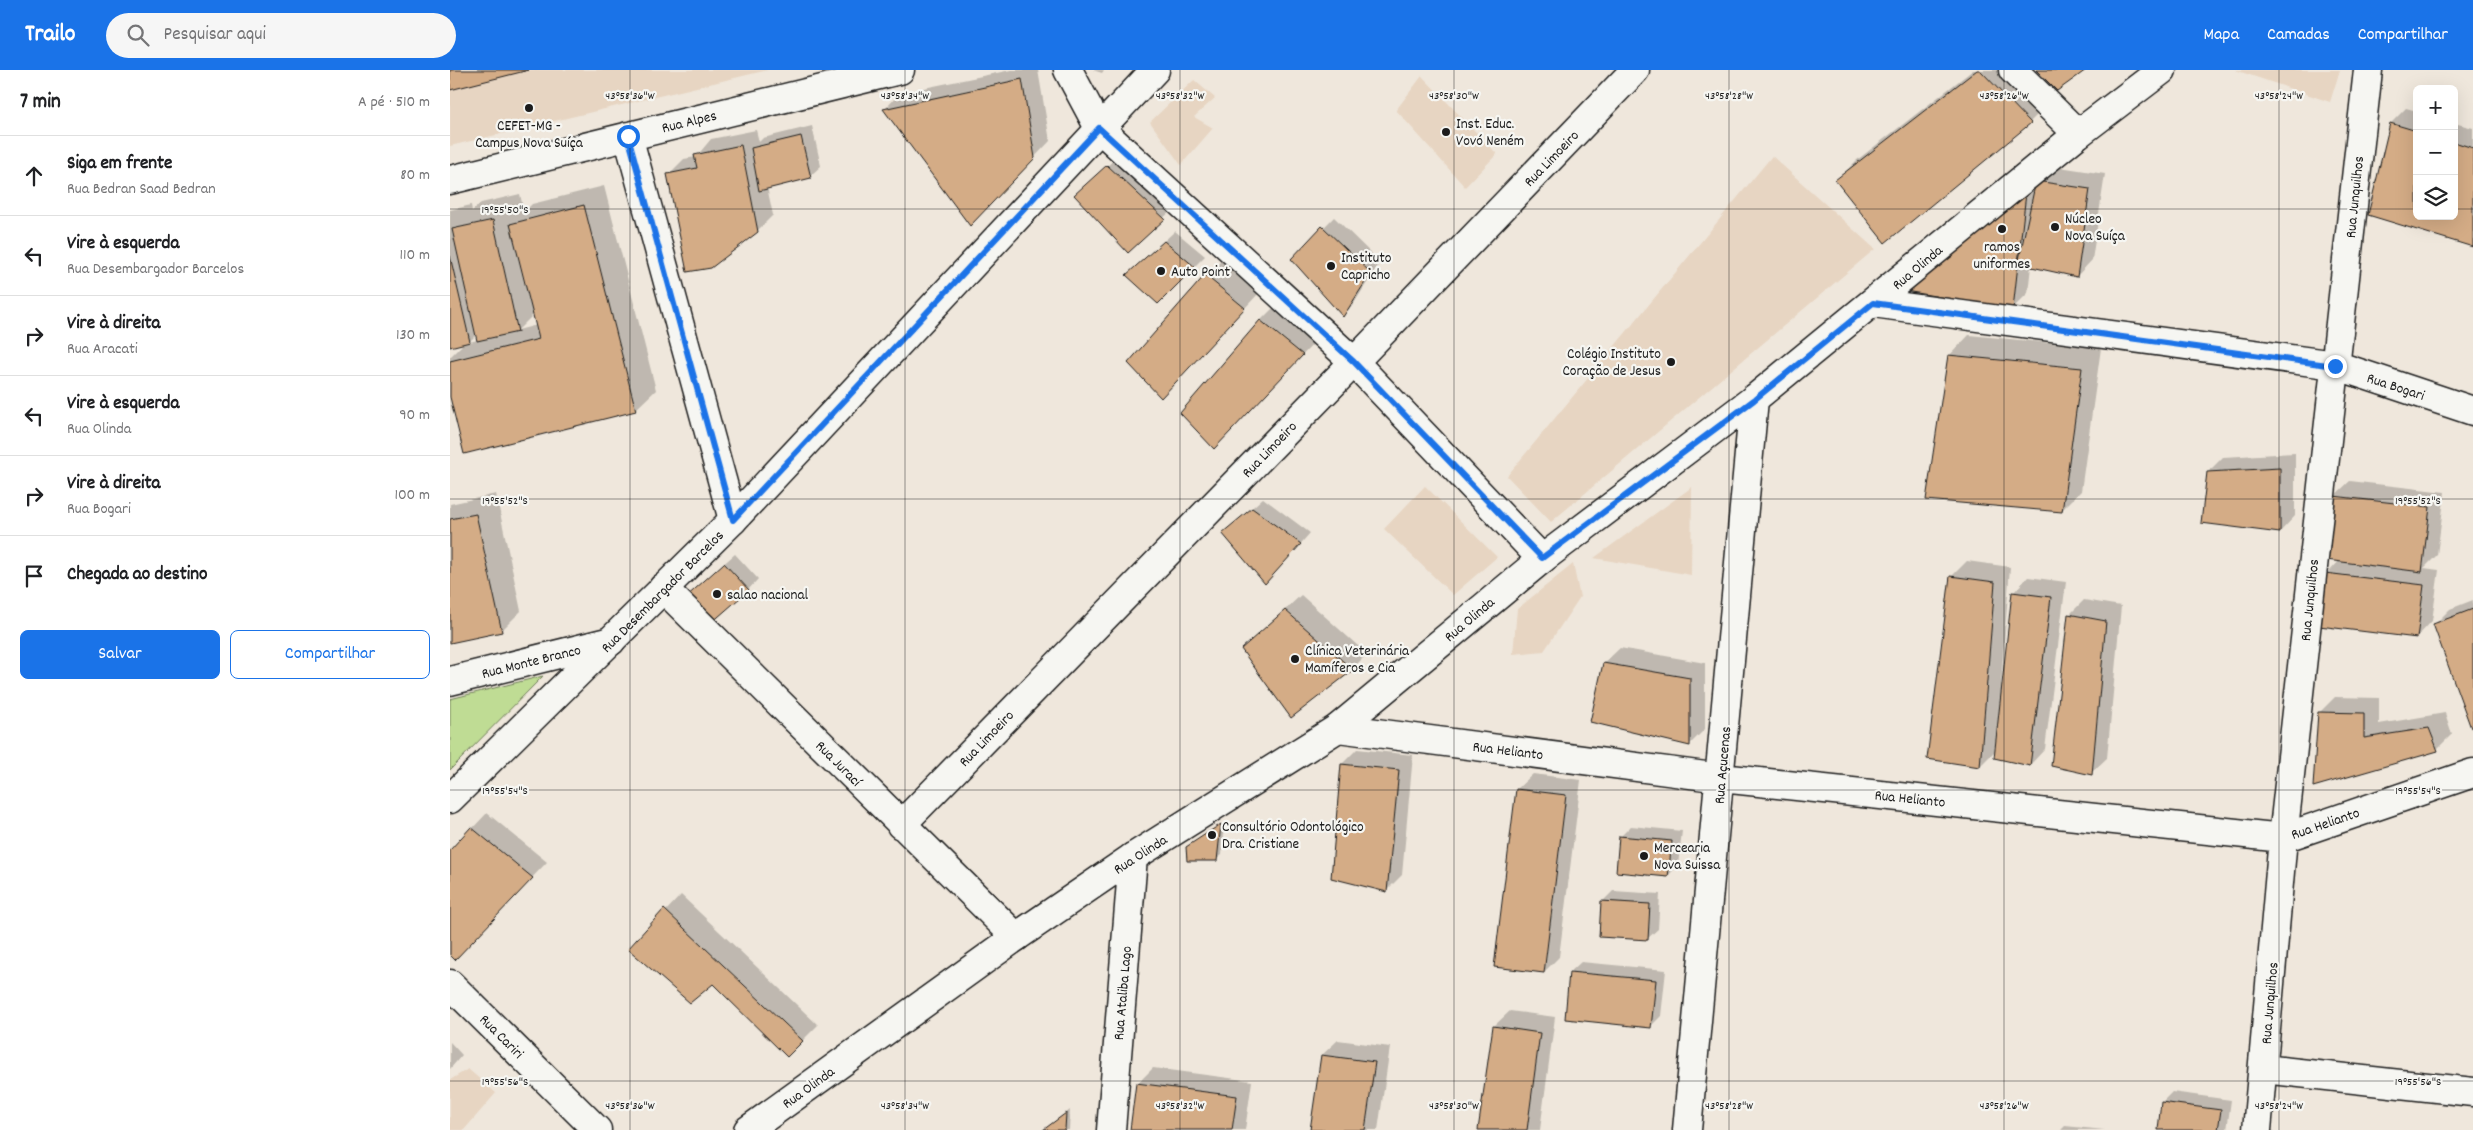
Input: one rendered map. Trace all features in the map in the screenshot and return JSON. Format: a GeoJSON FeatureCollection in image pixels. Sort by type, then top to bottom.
{"type":"FeatureCollection","features":[{"type":"Feature","properties":{"kind":"street","name":"Rua Alpes"},"geometry":{"type":"LineString","coordinates":[[450,180],[900,70]]}},
{"type":"Feature","properties":{"kind":"street"},"geometry":{"type":"LineString","coordinates":[[1068,70],[1099,128],[1354,362],[1542,558]]}},
{"type":"Feature","properties":{"kind":"street","name":"Rua Desembargador Barcelos"},"geometry":{"type":"LineString","coordinates":[[450,799],[733,520],[1099,128],[1156,70]]}},
{"type":"Feature","properties":{"kind":"street","name":"Rua Limoeiro"},"geometry":{"type":"LineString","coordinates":[[901,825],[1354,362],[1635,70]]}},
{"type":"Feature","properties":{"kind":"street"},"geometry":{"type":"LineString","coordinates":[[2012,70],[2078,134]]}},
{"type":"Feature","properties":{"kind":"street","name":"Rua Olinda"},"geometry":{"type":"LineString","coordinates":[[756,1129],[1016,937],[1133,857],[1338,728],[1542,558],[1754,400],[2078,134],[2162,70]]}},
{"type":"Feature","properties":{"kind":"street","name":"Rua Junquilhos"},"geometry":{"type":"LineString","coordinates":[[2257,1130],[2264,1069],[2283,838],[2368,70]]}},
{"type":"Feature","properties":{"kind":"street"},"geometry":{"type":"LineString","coordinates":[[628,136],[733,520]]}},
{"type":"Feature","properties":{"kind":"street","name":"Rua Bogari"},"geometry":{"type":"LineString","coordinates":[[1873,303],[2335,366],[2473,410]]}},
{"type":"Feature","properties":{"kind":"street","name":"Rua Açucenas"},"geometry":{"type":"LineString","coordinates":[[1686,1130],[1721,778],[1754,400]]}},
{"type":"Feature","properties":{"kind":"street","name":"Rua Jurací"},"geometry":{"type":"LineString","coordinates":[[663,588],[1016,937]]}},
{"type":"Feature","properties":{"kind":"street","name":"Rua Monte Branco"},"geometry":{"type":"LineString","coordinates":[[450,681],[611,641]]}},
{"type":"Feature","properties":{"kind":"street","name":"Rua Helianto"},"geometry":{"type":"LineString","coordinates":[[1338,728],[1721,778],[2283,838],[2473,773]]}},
{"type":"Feature","properties":{"kind":"street","name":"Rua Ataliba Lago"},"geometry":{"type":"LineString","coordinates":[[1111,1130],[1133,857]]}},
{"type":"Feature","properties":{"kind":"street","name":"Rua Cariri"},"geometry":{"type":"LineString","coordinates":[[450,984],[597,1130]]}},
{"type":"Feature","properties":{"kind":"street"},"geometry":{"type":"LineString","coordinates":[[2264,1069],[2473,1092]]}},
{"type":"Feature","properties":{"kind":"shaded area","name":"CEFET-MG - Campus Nova Suíça"},"geometry":{"type":"Polygon","coordinates":[[[450,70],[768,70],[450,146],[450,70]]]}},
{"type":"Feature","properties":{"kind":"shaded area"},"geometry":{"type":"Polygon","coordinates":[[[2235,70],[2340,70],[2330,102],[2235,70]]]}},
{"type":"Feature","properties":{"kind":"shaded area","name":"Inst. Educ. Vovó Neném"},"geometry":{"type":"Polygon","coordinates":[[[1422,76],[1497,154],[1465,187],[1396,110],[1422,76]]]}},
{"type":"Feature","properties":{"kind":"shaded area"},"geometry":{"type":"Polygon","coordinates":[[[1194,80],[1215,98],[1194,117],[1213,128],[1181,165],[1150,122],[1194,80]]]}},
{"type":"Feature","properties":{"kind":"shaded area","name":"Colégio Instituto Coração de Jesus"},"geometry":{"type":"Polygon","coordinates":[[[1772,156],[1875,249],[1551,522],[1507,476],[1772,156]]]}},
{"type":"Feature","properties":{"kind":"shaded area"},"geometry":{"type":"Polygon","coordinates":[[[1425,486],[1497,557],[1453,595],[1384,529],[1425,486]]]}},
{"type":"Feature","properties":{"kind":"shaded area"},"geometry":{"type":"Polygon","coordinates":[[[1692,487],[1691,575],[1594,558],[1692,487]]]}},
{"type":"Feature","properties":{"kind":"shaded area"},"geometry":{"type":"Polygon","coordinates":[[[1573,564],[1580,597],[1544,651],[1513,654],[1517,609],[1573,564]]]}},
{"type":"Feature","properties":{"kind":"shaded area"},"geometry":{"type":"Polygon","coordinates":[[[468,1069],[496,1093],[464,1130],[450,1130],[450,1080],[468,1069]]]}},
{"type":"Feature","properties":{"kind":"green space"},"geometry":{"type":"Polygon","coordinates":[[[543,676],[450,770],[450,699],[543,676]]]}},
{"type":"Feature","properties":{"kind":"building"},"geometry":{"type":"Polygon","coordinates":[[[450,70],[529,70],[450,90],[450,70]]]}},
{"type":"Feature","properties":{"kind":"building"},"geometry":{"type":"Polygon","coordinates":[[[1977,70],[1980,70],[2031,123],[1885,243],[1835,180],[1977,70]]]}},
{"type":"Feature","properties":{"kind":"building"},"geometry":{"type":"Polygon","coordinates":[[[2036,70],[2086,70],[2057,91],[2036,70]]]}},
{"type":"Feature","properties":{"kind":"building"},"geometry":{"type":"Polygon","coordinates":[[[1022,79],[1035,158],[970,226],[883,109],[1022,79]]]}},
{"type":"Feature","properties":{"kind":"building"},"geometry":{"type":"Polygon","coordinates":[[[2390,123],[2413,130],[2413,220],[2458,220],[2458,143],[2473,148],[2473,247],[2368,215],[2390,123]]]}},
{"type":"Feature","properties":{"kind":"building"},"geometry":{"type":"Polygon","coordinates":[[[801,136],[811,178],[759,191],[751,148],[801,136]]]}},
{"type":"Feature","properties":{"kind":"building"},"geometry":{"type":"Polygon","coordinates":[[[741,145],[758,232],[711,268],[687,272],[667,174],[697,168],[694,155],[741,145]]]}},
{"type":"Feature","properties":{"kind":"building"},"geometry":{"type":"Polygon","coordinates":[[[1107,165],[1165,219],[1128,253],[1074,195],[1107,165]]]}},
{"type":"Feature","properties":{"kind":"building","name":"Núcleo Nova Suíça"},"geometry":{"type":"Polygon","coordinates":[[[2036,181],[2090,189],[2077,277],[2018,264],[2036,181]]]}},
{"type":"Feature","properties":{"kind":"building","name":"ramos uniformes"},"geometry":{"type":"Polygon","coordinates":[[[2026,193],[2013,309],[1905,291],[2026,193]]]}},
{"type":"Feature","properties":{"kind":"building"},"geometry":{"type":"Polygon","coordinates":[[[584,205],[636,411],[464,454],[450,397],[450,361],[539,339],[510,224],[584,205]]]}},
{"type":"Feature","properties":{"kind":"building"},"geometry":{"type":"Polygon","coordinates":[[[493,220],[518,332],[477,341],[452,229],[493,220]]]}},
{"type":"Feature","properties":{"kind":"building","name":"Instituto Capricho"},"geometry":{"type":"Polygon","coordinates":[[[1322,226],[1371,273],[1343,317],[1291,259],[1322,226]]]}},
{"type":"Feature","properties":{"kind":"building","name":"Auto Point"},"geometry":{"type":"Polygon","coordinates":[[[1164,241],[1195,267],[1158,304],[1126,275],[1164,241]]]}},
{"type":"Feature","properties":{"kind":"building"},"geometry":{"type":"Polygon","coordinates":[[[450,256],[470,342],[450,347],[450,256]]]}},
{"type":"Feature","properties":{"kind":"building"},"geometry":{"type":"Polygon","coordinates":[[[1205,275],[1245,308],[1161,398],[1128,363],[1205,275]]]}},
{"type":"Feature","properties":{"kind":"building"},"geometry":{"type":"Polygon","coordinates":[[[1260,320],[1303,355],[1214,449],[1180,413],[1260,320]]]}},
{"type":"Feature","properties":{"kind":"building"},"geometry":{"type":"Polygon","coordinates":[[[1948,355],[2082,368],[2062,512],[1926,500],[1948,355]]]}},
{"type":"Feature","properties":{"kind":"building"},"geometry":{"type":"Polygon","coordinates":[[[2280,468],[2280,533],[2201,523],[2207,472],[2280,468]]]}},
{"type":"Feature","properties":{"kind":"building"},"geometry":{"type":"Polygon","coordinates":[[[2333,496],[2430,507],[2422,572],[2326,560],[2333,496]]]}},
{"type":"Feature","properties":{"kind":"building"},"geometry":{"type":"Polygon","coordinates":[[[1252,508],[1301,544],[1265,584],[1222,533],[1252,508]]]}},
{"type":"Feature","properties":{"kind":"building"},"geometry":{"type":"Polygon","coordinates":[[[476,514],[502,632],[450,643],[450,519],[476,514]]]}},
{"type":"Feature","properties":{"kind":"building","name":"salao nacional"},"geometry":{"type":"Polygon","coordinates":[[[724,563],[749,590],[710,624],[685,598],[724,563]]]}},
{"type":"Feature","properties":{"kind":"building"},"geometry":{"type":"Polygon","coordinates":[[[2325,573],[2424,585],[2417,638],[2319,626],[2325,573]]]}},
{"type":"Feature","properties":{"kind":"building"},"geometry":{"type":"Polygon","coordinates":[[[1950,576],[1995,582],[1980,767],[1927,759],[1950,576]]]}},
{"type":"Feature","properties":{"kind":"building"},"geometry":{"type":"Polygon","coordinates":[[[2012,592],[2051,597],[2030,766],[1994,758],[2012,592]]]}},
{"type":"Feature","properties":{"kind":"building"},"geometry":{"type":"Polygon","coordinates":[[[2473,609],[2473,727],[2471,728],[2433,624],[2473,609]]]}},
{"type":"Feature","properties":{"kind":"building","name":"Clínica Veterinária Mamíferos e Cia"},"geometry":{"type":"Polygon","coordinates":[[[1285,610],[1353,670],[1291,718],[1241,649],[1285,610]]]}},
{"type":"Feature","properties":{"kind":"building"},"geometry":{"type":"Polygon","coordinates":[[[2068,614],[2106,621],[2092,775],[2051,766],[2068,614]]]}},
{"type":"Feature","properties":{"kind":"building"},"geometry":{"type":"Polygon","coordinates":[[[1603,663],[1690,678],[1690,746],[1590,722],[1603,663]]]}},
{"type":"Feature","properties":{"kind":"building"},"geometry":{"type":"Polygon","coordinates":[[[2318,712],[2364,713],[2364,738],[2429,728],[2438,751],[2313,787],[2318,712]]]}},
{"type":"Feature","properties":{"kind":"building"},"geometry":{"type":"Polygon","coordinates":[[[1341,764],[1399,770],[1387,892],[1331,878],[1341,764]]]}},
{"type":"Feature","properties":{"kind":"building"},"geometry":{"type":"Polygon","coordinates":[[[1516,789],[1566,795],[1544,973],[1494,967],[1516,789]]]}},
{"type":"Feature","properties":{"kind":"building","name":"Consultório Odontológico Dra. Cristiane"},"geometry":{"type":"Polygon","coordinates":[[[1221,824],[1217,861],[1187,861],[1186,847],[1221,824]]]}},
{"type":"Feature","properties":{"kind":"building"},"geometry":{"type":"Polygon","coordinates":[[[471,827],[533,878],[455,960],[450,955],[450,850],[471,827]]]}},
{"type":"Feature","properties":{"kind":"building","name":"Mercearia Nova Suissa"},"geometry":{"type":"Polygon","coordinates":[[[1619,836],[1672,841],[1668,877],[1616,872],[1619,836]]]}},
{"type":"Feature","properties":{"kind":"building"},"geometry":{"type":"Polygon","coordinates":[[[1601,901],[1650,904],[1648,940],[1599,937],[1601,901]]]}},
{"type":"Feature","properties":{"kind":"building"},"geometry":{"type":"Polygon","coordinates":[[[664,909],[803,1041],[787,1057],[713,984],[690,1003],[628,949],[664,909]]]}},
{"type":"Feature","properties":{"kind":"building"},"geometry":{"type":"Polygon","coordinates":[[[1569,972],[1656,980],[1651,1028],[1565,1019],[1569,972]]]}},
{"type":"Feature","properties":{"kind":"building"},"geometry":{"type":"Polygon","coordinates":[[[1493,1026],[1540,1033],[1527,1130],[1478,1130],[1493,1026]]]}},
{"type":"Feature","properties":{"kind":"building"},"geometry":{"type":"Polygon","coordinates":[[[1321,1055],[1375,1062],[1365,1130],[1310,1130],[1321,1055]]]}},
{"type":"Feature","properties":{"kind":"building"},"geometry":{"type":"Polygon","coordinates":[[[1136,1083],[1237,1096],[1232,1130],[1130,1130],[1136,1083]]]}},
{"type":"Feature","properties":{"kind":"building"},"geometry":{"type":"Polygon","coordinates":[[[2161,1102],[2221,1110],[2218,1130],[2158,1130],[2161,1102]]]}},
{"type":"Feature","properties":{"kind":"building"},"geometry":{"type":"Polygon","coordinates":[[[1066,1113],[1065,1130],[1043,1130],[1066,1113]]]}},
{"type":"Feature","properties":{"kind":"place","name":"CEFET-MG - Campus Nova Suíça"},"geometry":{"type":"Point","coordinates":[529,108]}},
{"type":"Feature","properties":{"kind":"place","name":"Inst. Educ. Vovó Neném"},"geometry":{"type":"Point","coordinates":[1446,132]}},
{"type":"Feature","properties":{"kind":"place","name":"Núcleo Nova Suíça"},"geometry":{"type":"Point","coordinates":[2055,227]}},
{"type":"Feature","properties":{"kind":"place","name":"ramos uniformes"},"geometry":{"type":"Point","coordinates":[2002,229]}},
{"type":"Feature","properties":{"kind":"place","name":"Instituto Capricho"},"geometry":{"type":"Point","coordinates":[1331,266]}},
{"type":"Feature","properties":{"kind":"place","name":"Auto Point"},"geometry":{"type":"Point","coordinates":[1161,271]}},
{"type":"Feature","properties":{"kind":"place","name":"Colégio Instituto Coração de Jesus"},"geometry":{"type":"Point","coordinates":[1671,362]}},
{"type":"Feature","properties":{"kind":"place","name":"salao nacional"},"geometry":{"type":"Point","coordinates":[717,594]}},
{"type":"Feature","properties":{"kind":"place","name":"Clínica Veterinária Mamíferos e Cia"},"geometry":{"type":"Point","coordinates":[1295,659]}},
{"type":"Feature","properties":{"kind":"place","name":"Consultório Odontológico Dra. Cristiane"},"geometry":{"type":"Point","coordinates":[1212,835]}},
{"type":"Feature","properties":{"kind":"place","name":"Mercearia Nova Suissa"},"geometry":{"type":"Point","coordinates":[1644,856]}},
{"type":"Feature","properties":{"kind":"route"},"geometry":{"type":"LineString","coordinates":[[628,136],[733,520],[1099,128],[1354,362],[1542,558],[1754,400],[1873,303],[2335,366]]}}]}
